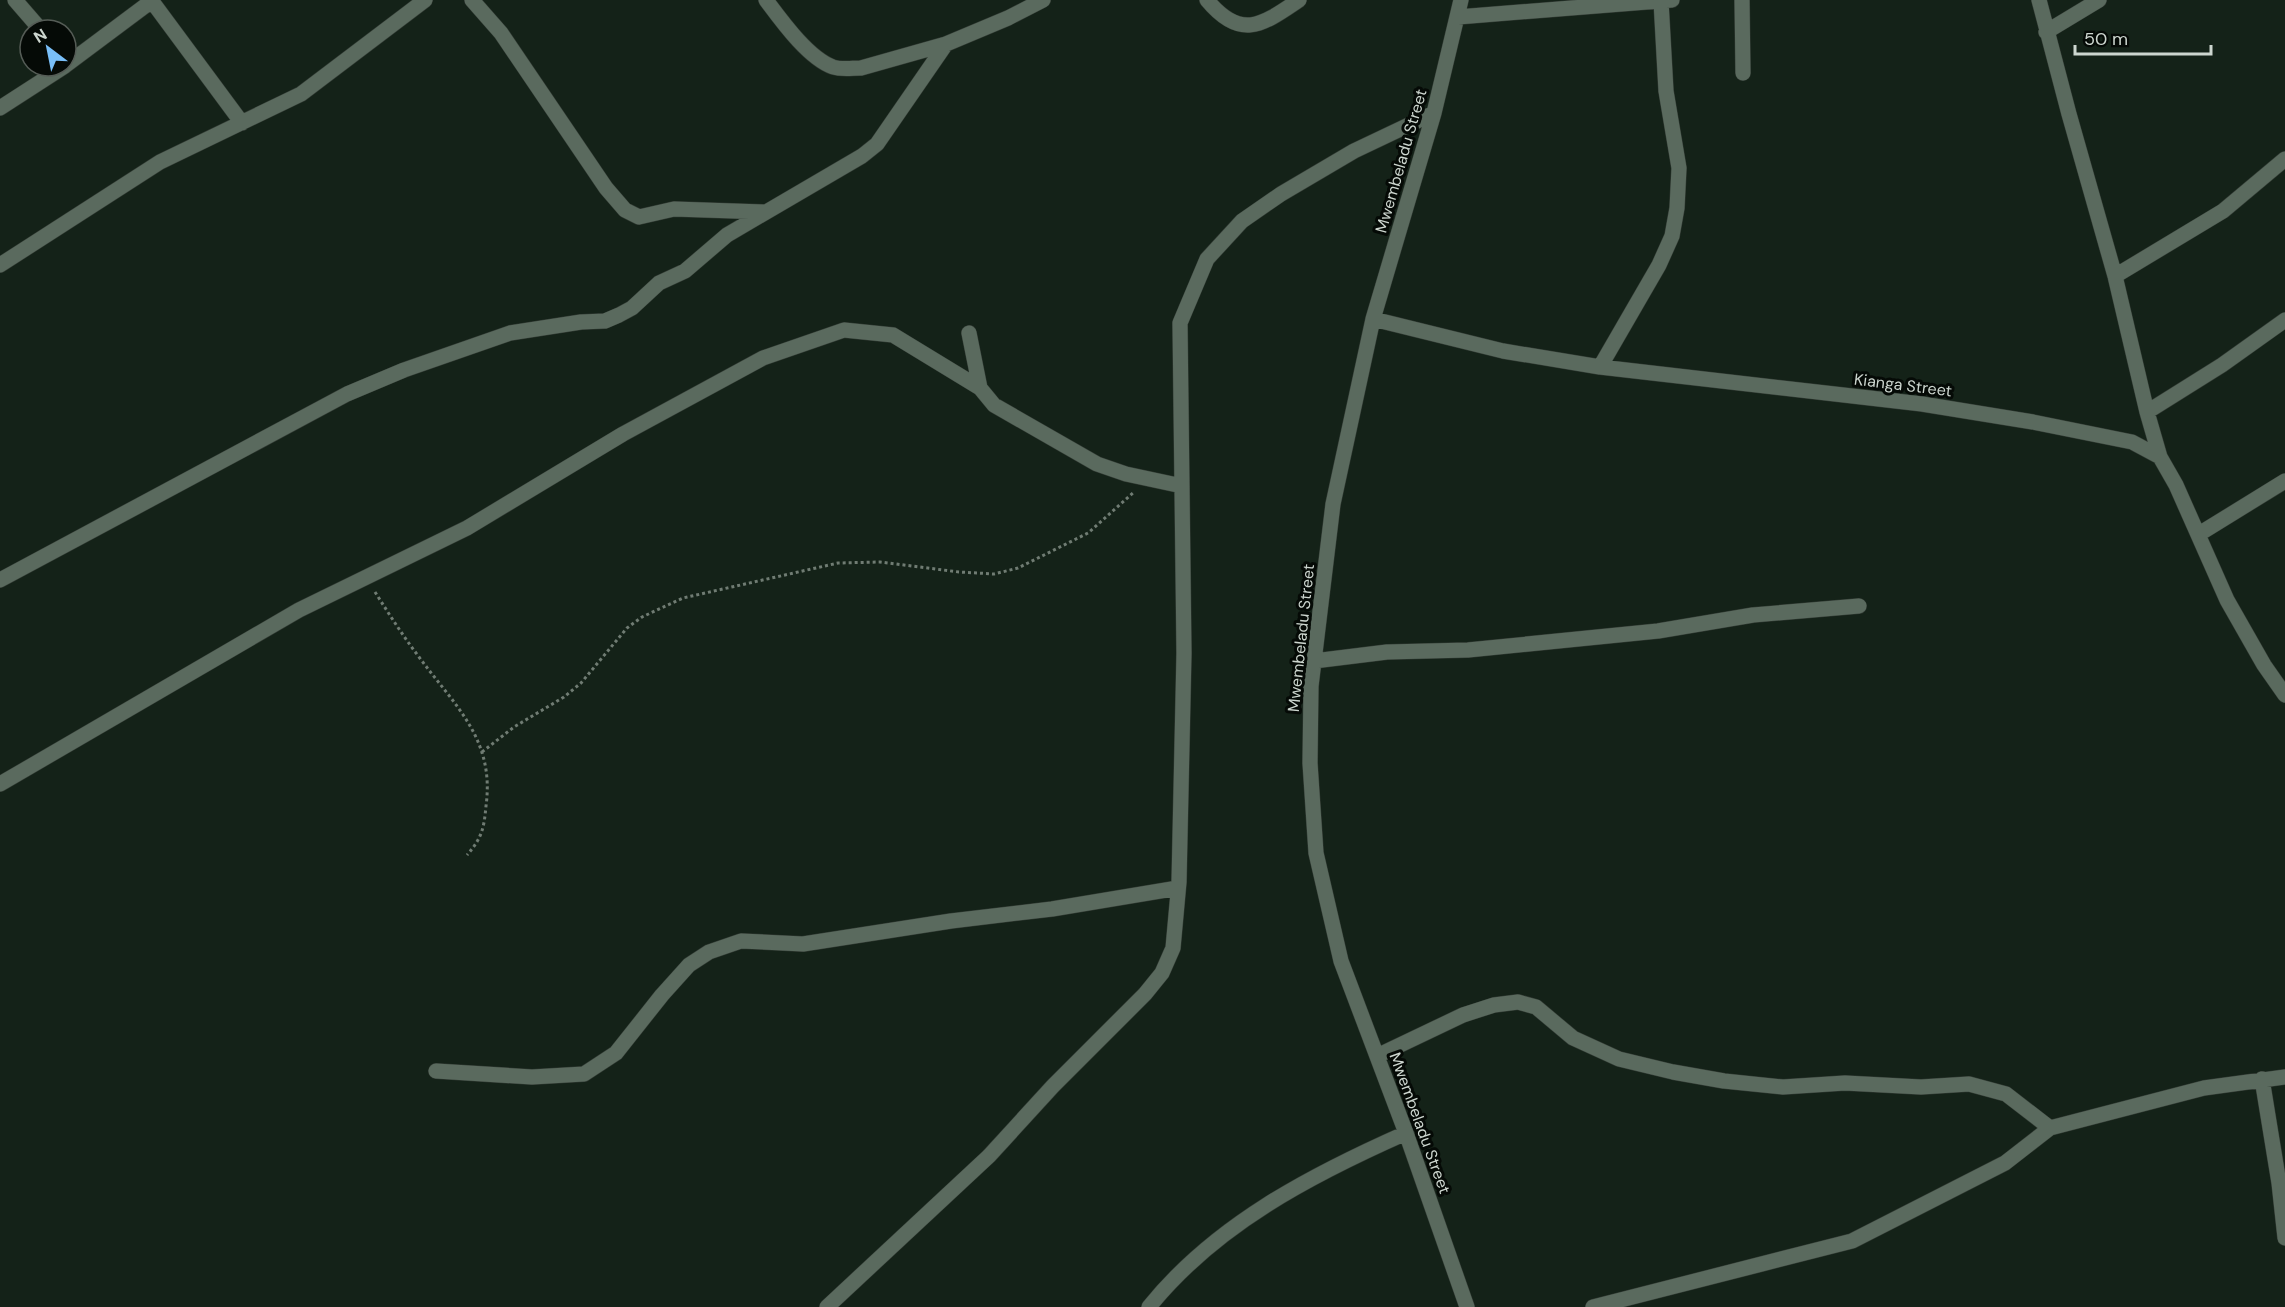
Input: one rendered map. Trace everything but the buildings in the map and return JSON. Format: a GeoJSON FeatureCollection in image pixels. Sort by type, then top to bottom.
{"type":"FeatureCollection","features":[{"type":"Feature","properties":{"kind":"street"},"geometry":{"type":"LineString","coordinates":[[15,0],[31,18]]}},
{"type":"Feature","properties":{"kind":"street"},"geometry":{"type":"LineString","coordinates":[[78,55],[152,0],[242,123]]}},
{"type":"Feature","properties":{"kind":"street"},"geometry":{"type":"LineString","coordinates":[[472,0],[501,33],[606,188],[625,210],[639,217],[674,209],[765,212]]}},
{"type":"Feature","properties":{"kind":"street"},"geometry":{"type":"LineString","coordinates":[[766,0],[792,34],[832,67],[846,69],[861,68],[946,44],[1008,18],[1043,0]]}},
{"type":"Feature","properties":{"kind":"street"},"geometry":{"type":"LineString","coordinates":[[1207,0],[1220,16],[1239,25],[1257,24],[1272,18],[1299,0]]}},
{"type":"Feature","properties":{"kind":"street","name":"Mwembeladu Street"},"geometry":{"type":"LineString","coordinates":[[1461,0],[1434,113],[1373,319],[1333,504],[1311,686],[1310,763],[1316,853],[1341,961],[1406,1133],[1467,1307]]}},
{"type":"Feature","properties":{"kind":"street"},"geometry":{"type":"LineString","coordinates":[[1458,17],[1668,0],[1666,91],[1679,168],[1677,208],[1672,236],[1659,265],[1600,367]]}},
{"type":"Feature","properties":{"kind":"street"},"geometry":{"type":"LineString","coordinates":[[1742,0],[1743,73]]}},
{"type":"Feature","properties":{"kind":"street"},"geometry":{"type":"LineString","coordinates":[[2039,0],[2115,276],[2160,457],[2199,534],[2227,600],[2264,665],[2285,695]]}},
{"type":"Feature","properties":{"kind":"street"},"geometry":{"type":"LineString","coordinates":[[2046,32],[2099,0]]}},
{"type":"Feature","properties":{"kind":"street"},"geometry":{"type":"LineString","coordinates":[[0,265],[160,162],[301,94],[418,2]]}},
{"type":"Feature","properties":{"kind":"street"},"geometry":{"type":"LineString","coordinates":[[0,580],[347,394],[404,370],[510,333],[573,323],[605,321],[632,308],[659,283],[685,271],[727,235],[862,156],[877,144],[946,44]]}},
{"type":"Feature","properties":{"kind":"street"},"geometry":{"type":"LineString","coordinates":[[0,108],[45,78]]}},
{"type":"Feature","properties":{"kind":"street"},"geometry":{"type":"LineString","coordinates":[[827,1307],[989,1156],[1053,1086],[1162,974],[1173,948],[1178,888],[1184,653],[1180,323],[1207,259],[1242,221],[1281,194],[1354,151],[1434,113]]}},
{"type":"Feature","properties":{"kind":"street"},"geometry":{"type":"LineString","coordinates":[[2115,276],[2223,211],[2285,159]]}},
{"type":"Feature","properties":{"kind":"street","name":"Kianga Street"},"geometry":{"type":"LineString","coordinates":[[1373,319],[1503,351],[1600,367],[1922,404],[2033,422],[2132,442],[2160,457]]}},
{"type":"Feature","properties":{"kind":"street"},"geometry":{"type":"LineString","coordinates":[[2147,412],[2222,365],[2285,320]]}},
{"type":"Feature","properties":{"kind":"street"},"geometry":{"type":"LineString","coordinates":[[0,784],[299,610],[467,528],[622,434],[763,358],[844,330],[892,335],[980,388],[994,405],[1097,464],[1182,486]]}},
{"type":"Feature","properties":{"kind":"street"},"geometry":{"type":"LineString","coordinates":[[969,333],[980,388]]}},
{"type":"Feature","properties":{"kind":"street"},"geometry":{"type":"LineString","coordinates":[[2199,534],[2285,481]]}},
{"type":"Feature","properties":{"kind":"street"},"geometry":{"type":"LineString","coordinates":[[1314,662],[1388,652],[1468,650],[1658,631],[1753,615],[1859,606]]}},
{"type":"Feature","properties":{"kind":"street"},"geometry":{"type":"LineString","coordinates":[[436,1071],[532,1077],[584,1074],[616,1053],[654,1004],[690,965],[709,952],[741,941],[803,944],[951,921],[1052,909],[1178,888]]}},
{"type":"Feature","properties":{"kind":"street"},"geometry":{"type":"LineString","coordinates":[[1377,1056],[1463,1015],[1494,1005],[1518,1002],[1536,1006],[1574,1038],[1619,1059],[1673,1072],[1783,1088],[1845,1083],[1921,1087],[1969,1084],[2006,1094],[2050,1128]]}},
{"type":"Feature","properties":{"kind":"street"},"geometry":{"type":"LineString","coordinates":[[1593,1307],[1852,1241],[2006,1163],[2050,1128],[2204,1088],[2285,1077]]}},
{"type":"Feature","properties":{"kind":"street"},"geometry":{"type":"LineString","coordinates":[[2262,1079],[2279,1183],[2285,1238]]}},
{"type":"Feature","properties":{"kind":"street"},"geometry":{"type":"LineString","coordinates":[[1149,1307],[1171,1280],[1230,1230],[1293,1187],[1342,1161],[1406,1133]]}},
{"type":"Feature","properties":{"kind":"path"},"geometry":{"type":"LineString","coordinates":[[482,752],[514,727],[564,697],[593,671],[608,649],[627,628],[664,606],[683,598],[838,563],[880,562],[994,574],[1018,568],[1088,533],[1125,502],[1146,478]]}},
{"type":"Feature","properties":{"kind":"path"},"geometry":{"type":"LineString","coordinates":[[366,578],[419,657],[467,720],[486,762],[489,787],[484,823],[480,840],[467,855]]}}]}
